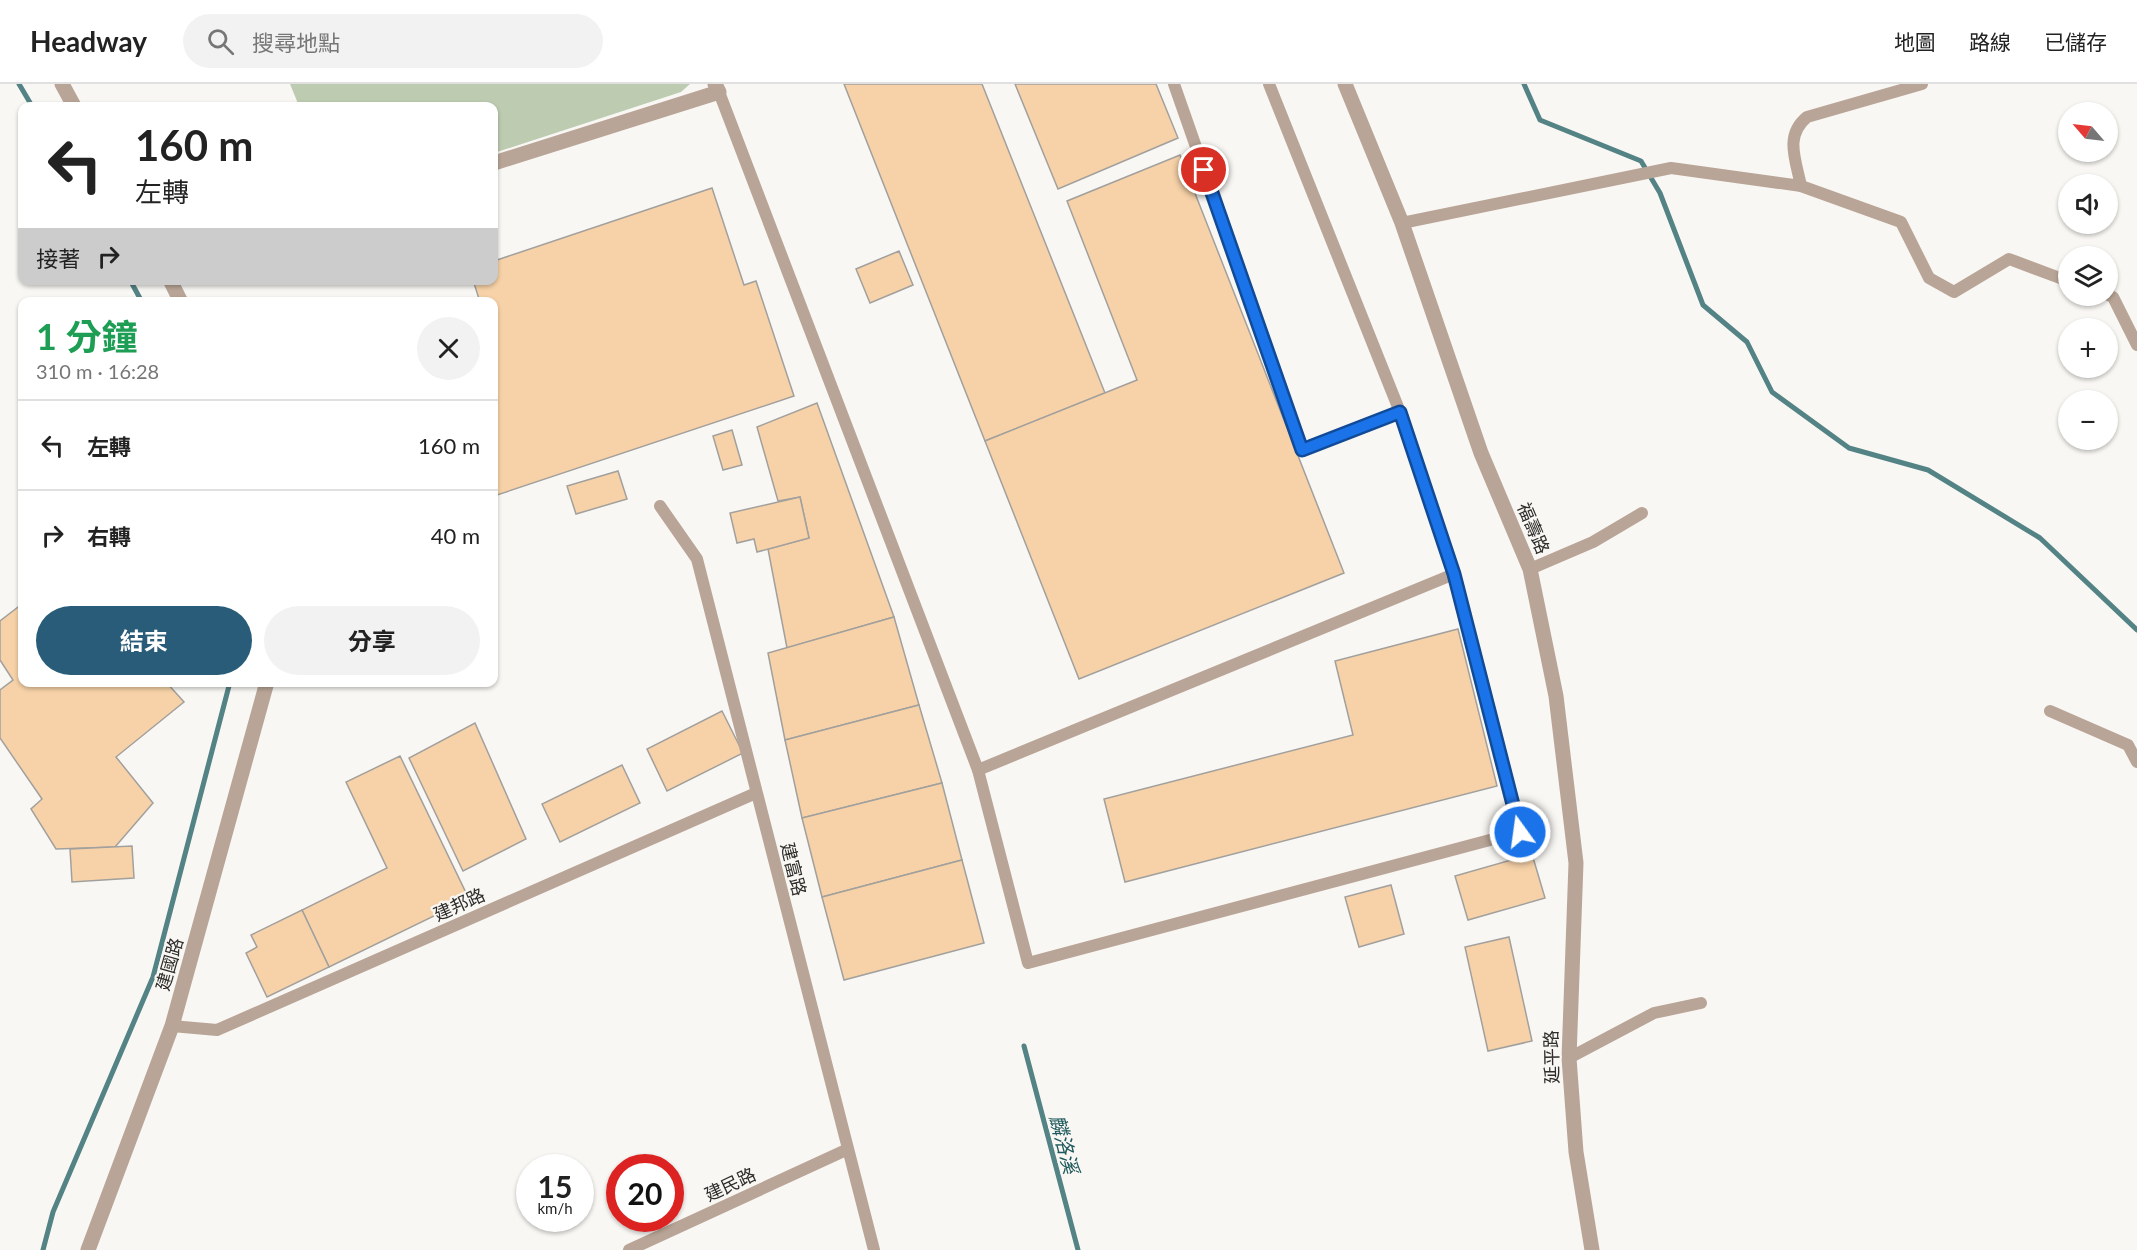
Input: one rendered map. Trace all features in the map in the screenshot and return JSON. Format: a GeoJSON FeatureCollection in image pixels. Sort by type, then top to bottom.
{"type":"FeatureCollection","features":[{"type":"Feature","properties":{"kind":"street"},"geometry":{"type":"LineString","coordinates":[[62,84],[72,102]]}},
{"type":"Feature","properties":{"kind":"street","name":"福壽路"},"geometry":{"type":"LineString","coordinates":[[1346,84],[1402,223],[1481,453],[1530,569],[1556,696],[1576,863]]}},
{"type":"Feature","properties":{"kind":"street"},"geometry":{"type":"LineString","coordinates":[[498,162],[717,88]]}},
{"type":"Feature","properties":{"kind":"street","name":"建國路"},"geometry":{"type":"LineString","coordinates":[[88,1250],[172,1026],[266,687]]}},
{"type":"Feature","properties":{"kind":"street","name":"延平路"},"geometry":{"type":"LineString","coordinates":[[1576,863],[1569,1058],[1576,1152],[1592,1250]]}},
{"type":"Feature","properties":{"kind":"lane"},"geometry":{"type":"LineString","coordinates":[[1174,84],[1302,450],[1400,412]]}},
{"type":"Feature","properties":{"kind":"lane"},"geometry":{"type":"LineString","coordinates":[[717,88],[978,770],[1028,963],[1520,832],[1454,574],[1400,412],[1269,84]]}},
{"type":"Feature","properties":{"kind":"lane"},"geometry":{"type":"LineString","coordinates":[[1801,186],[1792,136],[1797,125],[1807,117],[1922,84]]}},
{"type":"Feature","properties":{"kind":"lane"},"geometry":{"type":"LineString","coordinates":[[1402,223],[1671,168],[1801,186],[1901,222],[1929,278],[1954,292],[2009,259],[2058,277]]}},
{"type":"Feature","properties":{"kind":"lane"},"geometry":{"type":"LineString","coordinates":[[2118,306],[2137,345]]}},
{"type":"Feature","properties":{"kind":"lane","name":"建富路"},"geometry":{"type":"LineString","coordinates":[[660,506],[697,559],[846,1150],[874,1250]]}},
{"type":"Feature","properties":{"kind":"lane"},"geometry":{"type":"LineString","coordinates":[[1530,569],[1593,542],[1642,513]]}},
{"type":"Feature","properties":{"kind":"lane"},"geometry":{"type":"LineString","coordinates":[[978,770],[1454,574]]}},
{"type":"Feature","properties":{"kind":"lane"},"geometry":{"type":"LineString","coordinates":[[2050,711],[2128,745],[2137,762]]}},
{"type":"Feature","properties":{"kind":"lane","name":"建邦路"},"geometry":{"type":"LineString","coordinates":[[172,1026],[217,1030],[756,793]]}},
{"type":"Feature","properties":{"kind":"lane"},"geometry":{"type":"LineString","coordinates":[[1569,1058],[1654,1013],[1701,1003]]}},
{"type":"Feature","properties":{"kind":"lane","name":"建民路"},"geometry":{"type":"LineString","coordinates":[[629,1250],[846,1150]]}},
{"type":"Feature","properties":{"kind":"green space"},"geometry":{"type":"Polygon","coordinates":[[[290,84],[690,84],[681,92],[498,152],[498,102],[297,102],[290,84]]]}},
{"type":"Feature","properties":{"kind":"building"},"geometry":{"type":"Polygon","coordinates":[[[844,84],[982,84],[1105,393],[985,441],[844,84]]]}},
{"type":"Feature","properties":{"kind":"building"},"geometry":{"type":"Polygon","coordinates":[[[1015,84],[1156,84],[1178,138],[1058,189],[1015,84]]]}},
{"type":"Feature","properties":{"kind":"building"},"geometry":{"type":"Polygon","coordinates":[[[1180,155],[1344,573],[1079,679],[985,441],[1137,380],[1067,201],[1180,155]]]}},
{"type":"Feature","properties":{"kind":"building"},"geometry":{"type":"Polygon","coordinates":[[[712,188],[744,285],[756,281],[794,396],[498,495],[498,297],[478,297],[475,285],[498,285],[498,260],[712,188]]]}},
{"type":"Feature","properties":{"kind":"building"},"geometry":{"type":"Polygon","coordinates":[[[899,251],[913,285],[870,303],[856,269],[899,251]]]}},
{"type":"Feature","properties":{"kind":"building"},"geometry":{"type":"Polygon","coordinates":[[[817,403],[894,617],[787,648],[768,549],[809,538],[800,497],[778,501],[757,427],[817,403]]]}},
{"type":"Feature","properties":{"kind":"building"},"geometry":{"type":"Polygon","coordinates":[[[732,430],[742,465],[723,470],[713,436],[732,430]]]}},
{"type":"Feature","properties":{"kind":"building"},"geometry":{"type":"Polygon","coordinates":[[[618,471],[627,499],[576,514],[567,486],[618,471]]]}},
{"type":"Feature","properties":{"kind":"building"},"geometry":{"type":"Polygon","coordinates":[[[800,497],[809,538],[757,552],[754,539],[737,543],[730,513],[800,497]]]}},
{"type":"Feature","properties":{"kind":"building"},"geometry":{"type":"Polygon","coordinates":[[[18,607],[18,687],[170,687],[184,702],[116,757],[153,803],[115,847],[56,849],[31,809],[42,799],[0,738],[0,690],[13,680],[0,660],[0,621],[18,607]]]}},
{"type":"Feature","properties":{"kind":"building"},"geometry":{"type":"Polygon","coordinates":[[[894,617],[919,705],[785,740],[768,653],[894,617]]]}},
{"type":"Feature","properties":{"kind":"building"},"geometry":{"type":"Polygon","coordinates":[[[1458,629],[1497,786],[1125,882],[1104,799],[1353,735],[1335,661],[1458,629]]]}},
{"type":"Feature","properties":{"kind":"building"},"geometry":{"type":"Polygon","coordinates":[[[919,705],[942,783],[802,818],[785,740],[919,705]]]}},
{"type":"Feature","properties":{"kind":"building"},"geometry":{"type":"Polygon","coordinates":[[[722,711],[743,753],[667,791],[647,749],[722,711]]]}},
{"type":"Feature","properties":{"kind":"building"},"geometry":{"type":"Polygon","coordinates":[[[475,723],[526,839],[463,871],[409,758],[475,723]]]}},
{"type":"Feature","properties":{"kind":"building"},"geometry":{"type":"Polygon","coordinates":[[[400,756],[469,899],[329,967],[302,910],[387,868],[346,782],[400,756]]]}},
{"type":"Feature","properties":{"kind":"building"},"geometry":{"type":"Polygon","coordinates":[[[622,765],[640,803],[560,842],[542,804],[622,765]]]}},
{"type":"Feature","properties":{"kind":"building"},"geometry":{"type":"Polygon","coordinates":[[[942,783],[962,860],[822,897],[802,818],[942,783]]]}},
{"type":"Feature","properties":{"kind":"building"},"geometry":{"type":"Polygon","coordinates":[[[132,846],[134,878],[72,882],[70,849],[132,846]]]}},
{"type":"Feature","properties":{"kind":"building"},"geometry":{"type":"Polygon","coordinates":[[[1532,854],[1545,898],[1468,920],[1455,876],[1532,854]]]}},
{"type":"Feature","properties":{"kind":"building"},"geometry":{"type":"Polygon","coordinates":[[[962,860],[984,943],[844,980],[822,897],[962,860]]]}},
{"type":"Feature","properties":{"kind":"building"},"geometry":{"type":"Polygon","coordinates":[[[1391,885],[1404,934],[1359,947],[1345,897],[1391,885]]]}},
{"type":"Feature","properties":{"kind":"building"},"geometry":{"type":"Polygon","coordinates":[[[302,910],[329,967],[267,997],[246,953],[257,947],[251,935],[302,910]]]}},
{"type":"Feature","properties":{"kind":"building"},"geometry":{"type":"Polygon","coordinates":[[[1509,937],[1532,1041],[1488,1051],[1465,947],[1509,937]]]}},
{"type":"Feature","properties":{"kind":"waterway"},"geometry":{"type":"LineString","coordinates":[[19,84],[30,102]]}},
{"type":"Feature","properties":{"kind":"waterway"},"geometry":{"type":"LineString","coordinates":[[1524,84],[1540,120],[1641,161],[1660,193],[1703,305],[1747,342],[1772,392],[1849,448],[1928,470],[2040,538],[2137,630]]}},
{"type":"Feature","properties":{"kind":"waterway"},"geometry":{"type":"LineString","coordinates":[[133,285],[139,297]]}},
{"type":"Feature","properties":{"kind":"waterway"},"geometry":{"type":"LineString","coordinates":[[43,1250],[53,1212],[153,977],[229,687]]}},
{"type":"Feature","properties":{"kind":"waterway","name":"麟洛溪"},"geometry":{"type":"LineString","coordinates":[[1024,1046],[1078,1250]]}},
{"type":"Feature","properties":{"kind":"route"},"geometry":{"type":"LineString","coordinates":[[1204,170],[1302,450],[1400,412],[1454,574],[1520,832]]}}]}
